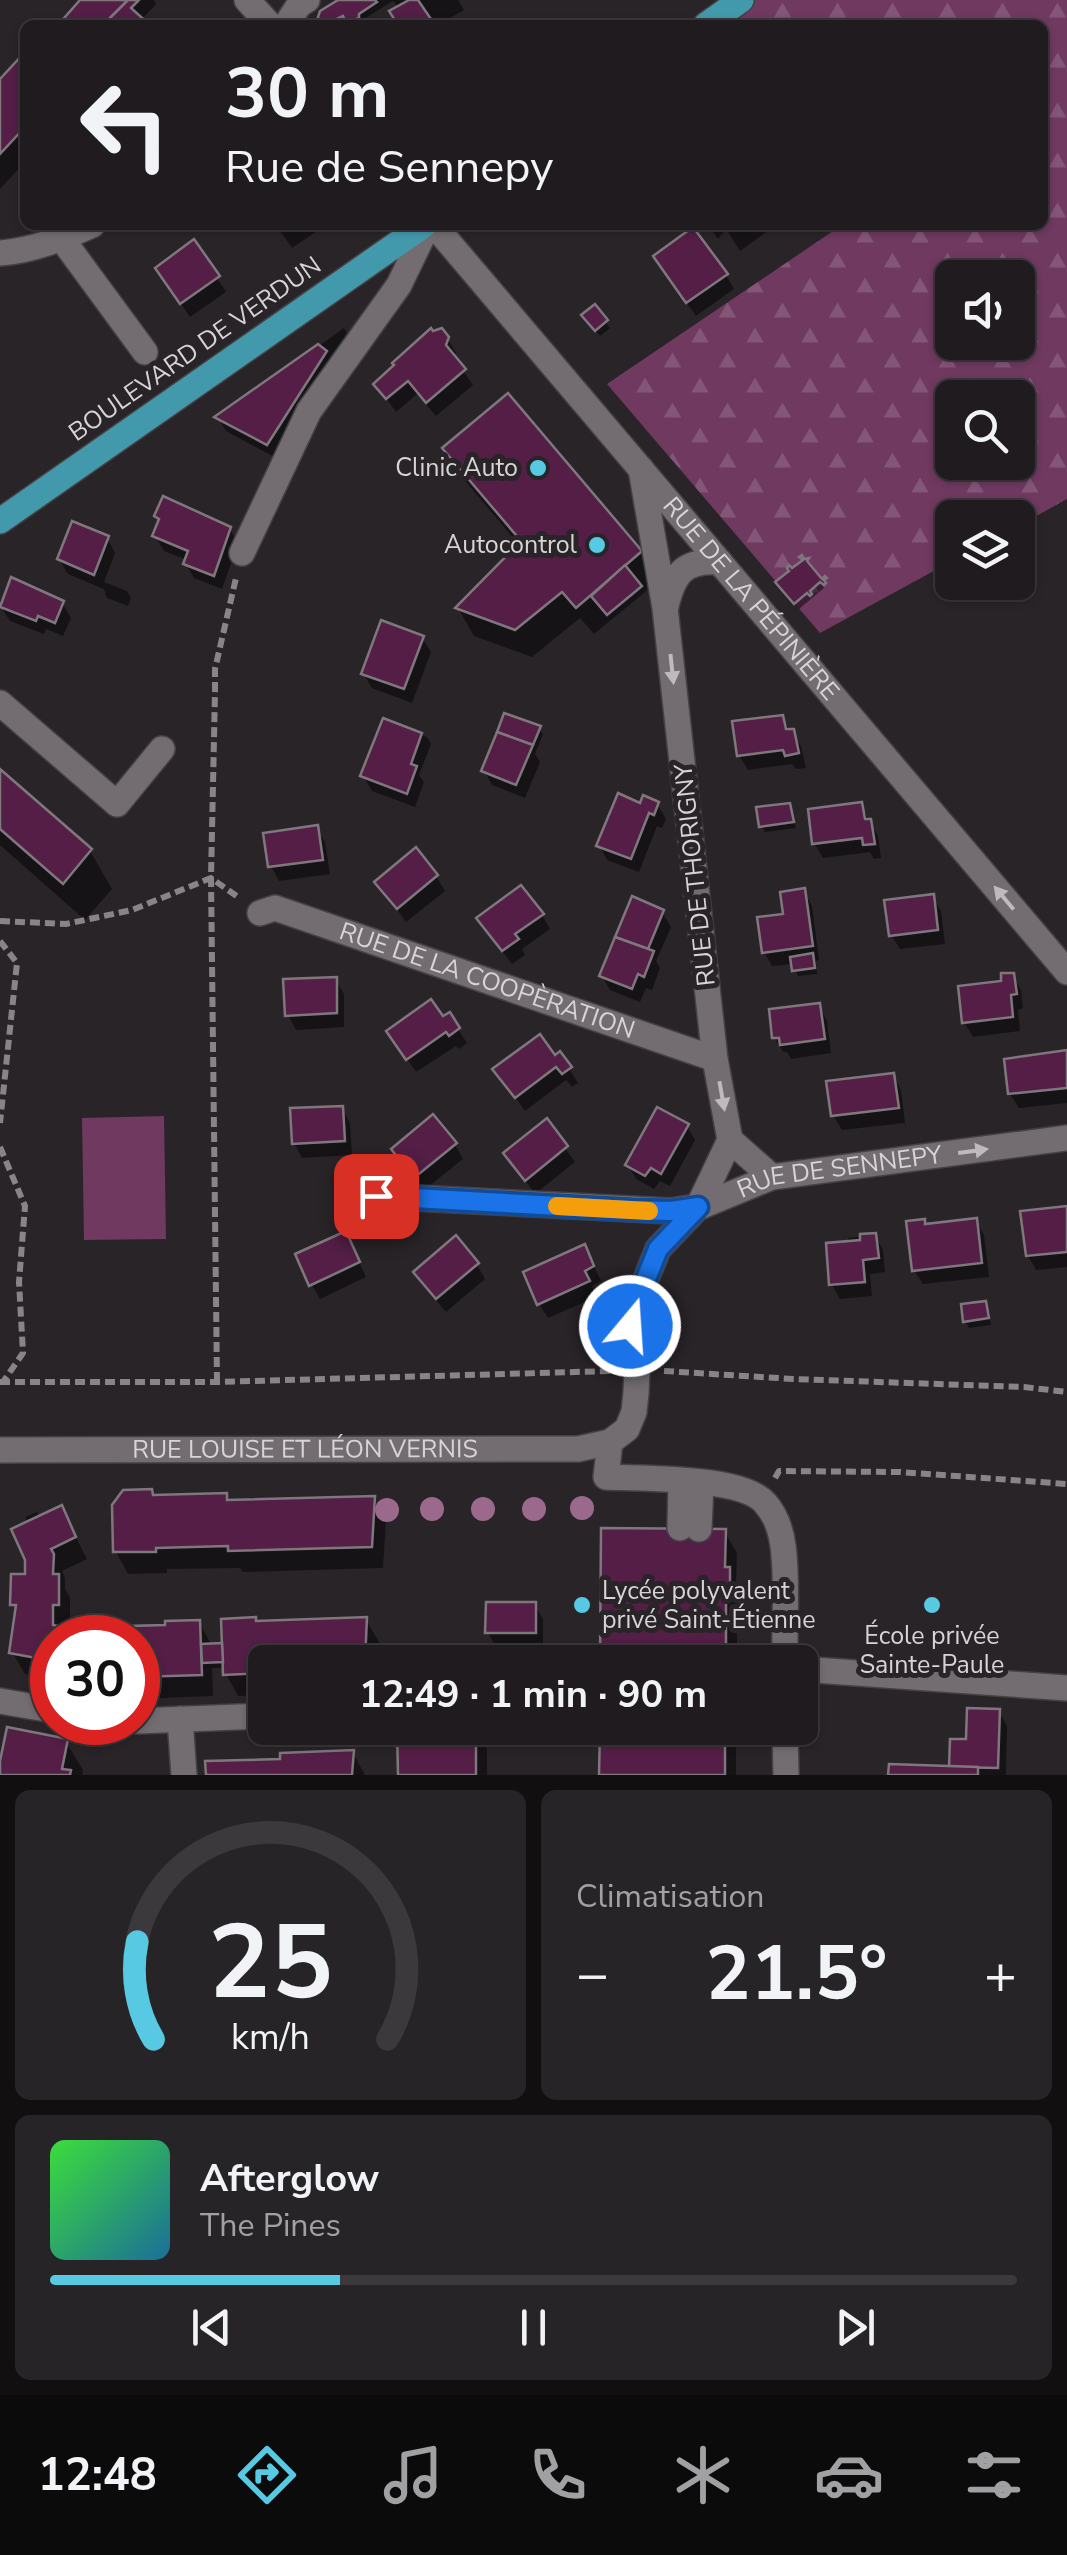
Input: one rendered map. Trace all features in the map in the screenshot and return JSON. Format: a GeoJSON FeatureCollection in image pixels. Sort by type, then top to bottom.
{"type":"FeatureCollection","features":[{"type":"Feature","properties":{"kind":"main road"},"geometry":{"type":"LineString","coordinates":[[713,20],[741,0]]}},
{"type":"Feature","properties":{"kind":"main road","name":"BOULEVARD DE VERDUN"},"geometry":{"type":"LineString","coordinates":[[0,521],[421,230]]}},
{"type":"Feature","properties":{"kind":"street"},"geometry":{"type":"LineString","coordinates":[[246,0],[265,20]]}},
{"type":"Feature","properties":{"kind":"street"},"geometry":{"type":"LineString","coordinates":[[289,20],[307,0]]}},
{"type":"Feature","properties":{"kind":"street"},"geometry":{"type":"LineString","coordinates":[[0,253],[16,252],[80,230]]}},
{"type":"Feature","properties":{"kind":"street"},"geometry":{"type":"LineString","coordinates":[[242,553],[309,411],[399,285],[426,230]]}},
{"type":"Feature","properties":{"kind":"street","name":"RUE DE LA PÉPINIÈRE"},"geometry":{"type":"LineString","coordinates":[[432,230],[641,469],[1067,972]]}},
{"type":"Feature","properties":{"kind":"street"},"geometry":{"type":"LineString","coordinates":[[62,238],[145,352]]}},
{"type":"Feature","properties":{"kind":"street","name":"RUE DE THORIGNY"},"geometry":{"type":"LineString","coordinates":[[641,469],[666,608],[715,1058],[730,1140]]}},
{"type":"Feature","properties":{"kind":"street"},"geometry":{"type":"LineString","coordinates":[[666,608],[672,582],[681,572],[698,561],[720,562]]}},
{"type":"Feature","properties":{"kind":"street"},"geometry":{"type":"LineString","coordinates":[[0,704],[117,804],[162,750]]}},
{"type":"Feature","properties":{"kind":"street","name":"RUE DE LA COOPÈRATION"},"geometry":{"type":"LineString","coordinates":[[260,912],[276,908],[715,1058]]}},
{"type":"Feature","properties":{"kind":"street","name":"RUE DE SENNEPY"},"geometry":{"type":"LineString","coordinates":[[376,1196],[671,1211],[698,1207],[772,1177],[1067,1138]]}},
{"type":"Feature","properties":{"kind":"street"},"geometry":{"type":"LineString","coordinates":[[772,1177],[730,1140],[698,1207],[658,1249],[630,1326],[637,1370],[634,1412],[627,1429],[610,1442],[606,1478],[730,1486],[749,1491],[764,1502],[778,1526],[783,1547],[785,1645]]}},
{"type":"Feature","properties":{"kind":"street","name":"RUE LOUISE ET LÉON VERNIS"},"geometry":{"type":"LineString","coordinates":[[0,1450],[578,1449],[610,1442]]}},
{"type":"Feature","properties":{"kind":"street"},"geometry":{"type":"LineString","coordinates":[[689,1528],[691,1482]]}},
{"type":"Feature","properties":{"kind":"street"},"geometry":{"type":"LineString","coordinates":[[818,1670],[1067,1688]]}},
{"type":"Feature","properties":{"kind":"street"},"geometry":{"type":"LineString","coordinates":[[0,1702],[30,1707]]}},
{"type":"Feature","properties":{"kind":"street"},"geometry":{"type":"LineString","coordinates":[[160,1720],[248,1717]]}},
{"type":"Feature","properties":{"kind":"street"},"geometry":{"type":"LineString","coordinates":[[180,1720],[184,1775]]}},
{"type":"Feature","properties":{"kind":"street"},"geometry":{"type":"LineString","coordinates":[[785,1745],[786,1775]]}},
{"type":"Feature","properties":{"kind":"path"},"geometry":{"type":"LineString","coordinates":[[217,1382],[211,878],[216,669],[242,553]]}},
{"type":"Feature","properties":{"kind":"path"},"geometry":{"type":"LineString","coordinates":[[0,920],[66,924],[132,910],[211,878]]}},
{"type":"Feature","properties":{"kind":"path"},"geometry":{"type":"LineString","coordinates":[[0,941],[17,963],[0,1123]]}},
{"type":"Feature","properties":{"kind":"path"},"geometry":{"type":"LineString","coordinates":[[0,1147],[25,1206],[19,1282],[22,1354],[1,1382]]}},
{"type":"Feature","properties":{"kind":"path"},"geometry":{"type":"LineString","coordinates":[[1,1382],[217,1382],[637,1370],[1067,1392]]}},
{"type":"Feature","properties":{"kind":"path"},"geometry":{"type":"LineString","coordinates":[[764,1502],[778,1471],[900,1472],[1067,1484]]}},
{"type":"Feature","properties":{"kind":"green space"},"geometry":{"type":"Polygon","coordinates":[[[753,0],[1067,0],[1067,499],[1035,517],[1035,500],[935,500],[935,570],[820,633],[607,384],[835,230],[1048,230],[1048,20],[725,20],[753,0]]]}},
{"type":"Feature","properties":{"kind":"green space"},"geometry":{"type":"Polygon","coordinates":[[[164,1116],[166,1239],[84,1240],[82,1118],[164,1116]]]}},
{"type":"Feature","properties":{"kind":"building"},"geometry":{"type":"Polygon","coordinates":[[[80,0],[128,0],[108,20],[62,20],[80,0]]]}},
{"type":"Feature","properties":{"kind":"building"},"geometry":{"type":"Polygon","coordinates":[[[128,0],[139,0],[131,8],[144,20],[108,20],[128,0]]]}},
{"type":"Feature","properties":{"kind":"building"},"geometry":{"type":"Polygon","coordinates":[[[338,0],[377,2],[354,20],[345,20],[343,16],[317,20],[320,11],[338,0]]]}},
{"type":"Feature","properties":{"kind":"building"},"geometry":{"type":"Polygon","coordinates":[[[409,0],[418,0],[432,20],[395,20],[389,11],[409,0]]]}},
{"type":"Feature","properties":{"kind":"building"},"geometry":{"type":"Polygon","coordinates":[[[20,57],[20,132],[0,154],[0,79],[20,57]]]}},
{"type":"Feature","properties":{"kind":"building"},"geometry":{"type":"Polygon","coordinates":[[[689,230],[695,230],[728,274],[686,303],[653,256],[689,230]]]}},
{"type":"Feature","properties":{"kind":"building"},"geometry":{"type":"Polygon","coordinates":[[[194,239],[220,276],[180,304],[155,268],[194,239]]]}},
{"type":"Feature","properties":{"kind":"building"},"geometry":{"type":"Polygon","coordinates":[[[595,304],[608,320],[595,331],[581,315],[595,304]]]}},
{"type":"Feature","properties":{"kind":"building"},"geometry":{"type":"Polygon","coordinates":[[[431,328],[442,328],[449,337],[446,345],[466,369],[426,403],[408,381],[386,399],[373,384],[431,328]]]}},
{"type":"Feature","properties":{"kind":"building"},"geometry":{"type":"Polygon","coordinates":[[[318,344],[327,351],[267,445],[214,417],[318,344]]]}},
{"type":"Feature","properties":{"kind":"building"},"geometry":{"type":"Polygon","coordinates":[[[508,393],[642,551],[576,608],[562,592],[515,630],[455,608],[521,541],[442,448],[508,393]]]}},
{"type":"Feature","properties":{"kind":"building"},"geometry":{"type":"Polygon","coordinates":[[[163,496],[231,527],[214,576],[183,564],[188,551],[152,536],[159,519],[154,516],[163,496]]]}},
{"type":"Feature","properties":{"kind":"building"},"geometry":{"type":"Polygon","coordinates":[[[72,521],[109,536],[94,575],[57,559],[72,521]]]}},
{"type":"Feature","properties":{"kind":"building"},"geometry":{"type":"Polygon","coordinates":[[[799,557],[809,558],[807,561],[822,579],[827,578],[824,585],[820,582],[810,596],[807,593],[794,604],[775,582],[789,571],[789,565],[792,568],[803,560],[799,557]]]}},
{"type":"Feature","properties":{"kind":"building"},"geometry":{"type":"Polygon","coordinates":[[[625,565],[642,586],[607,615],[591,596],[625,565]]]}},
{"type":"Feature","properties":{"kind":"building"},"geometry":{"type":"Polygon","coordinates":[[[11,577],[64,601],[55,623],[38,616],[36,621],[0,607],[11,577]]]}},
{"type":"Feature","properties":{"kind":"building"},"geometry":{"type":"Polygon","coordinates":[[[381,620],[424,636],[404,689],[361,674],[381,620]]]}},
{"type":"Feature","properties":{"kind":"building"},"geometry":{"type":"Polygon","coordinates":[[[504,713],[541,726],[533,745],[497,732],[504,713]]]}},
{"type":"Feature","properties":{"kind":"building"},"geometry":{"type":"Polygon","coordinates":[[[783,715],[786,729],[794,729],[799,753],[785,756],[783,750],[737,756],[732,721],[783,715]]]}},
{"type":"Feature","properties":{"kind":"building"},"geometry":{"type":"Polygon","coordinates":[[[383,718],[422,733],[411,764],[417,766],[407,794],[360,776],[383,718]]]}},
{"type":"Feature","properties":{"kind":"building"},"geometry":{"type":"Polygon","coordinates":[[[497,732],[533,745],[516,785],[481,771],[497,732]]]}},
{"type":"Feature","properties":{"kind":"building"},"geometry":{"type":"Polygon","coordinates":[[[0,769],[92,849],[63,884],[0,829],[0,769]]]}},
{"type":"Feature","properties":{"kind":"building"},"geometry":{"type":"Polygon","coordinates":[[[618,793],[640,803],[643,795],[659,802],[654,815],[649,813],[631,859],[596,846],[618,793]]]}},
{"type":"Feature","properties":{"kind":"building"},"geometry":{"type":"Polygon","coordinates":[[[862,802],[865,819],[871,819],[875,844],[863,845],[862,838],[812,844],[808,809],[862,802]]]}},
{"type":"Feature","properties":{"kind":"building"},"geometry":{"type":"Polygon","coordinates":[[[790,803],[794,822],[759,827],[756,807],[790,803]]]}},
{"type":"Feature","properties":{"kind":"building"},"geometry":{"type":"Polygon","coordinates":[[[318,825],[323,860],[268,867],[263,833],[318,825]]]}},
{"type":"Feature","properties":{"kind":"building"},"geometry":{"type":"Polygon","coordinates":[[[416,847],[438,875],[397,909],[374,882],[416,847]]]}},
{"type":"Feature","properties":{"kind":"building"},"geometry":{"type":"Polygon","coordinates":[[[521,885],[544,914],[515,934],[519,939],[502,951],[476,918],[521,885]]]}},
{"type":"Feature","properties":{"kind":"building"},"geometry":{"type":"Polygon","coordinates":[[[805,888],[813,946],[762,953],[757,917],[783,914],[780,892],[805,888]]]}},
{"type":"Feature","properties":{"kind":"building"},"geometry":{"type":"Polygon","coordinates":[[[934,894],[938,930],[889,936],[884,900],[934,894]]]}},
{"type":"Feature","properties":{"kind":"building"},"geometry":{"type":"Polygon","coordinates":[[[632,896],[664,910],[648,949],[615,937],[632,896]]]}},
{"type":"Feature","properties":{"kind":"building"},"geometry":{"type":"Polygon","coordinates":[[[615,937],[654,951],[644,977],[638,974],[632,989],[599,976],[615,937]]]}},
{"type":"Feature","properties":{"kind":"building"},"geometry":{"type":"Polygon","coordinates":[[[813,953],[815,968],[792,971],[790,957],[813,953]]]}},
{"type":"Feature","properties":{"kind":"building"},"geometry":{"type":"Polygon","coordinates":[[[1001,973],[1014,973],[1017,994],[1011,995],[1013,1017],[962,1023],[958,986],[1001,981],[1001,973]]]}},
{"type":"Feature","properties":{"kind":"building"},"geometry":{"type":"Polygon","coordinates":[[[337,977],[337,1013],[285,1016],[283,979],[337,977]]]}},
{"type":"Feature","properties":{"kind":"building"},"geometry":{"type":"Polygon","coordinates":[[[431,999],[443,1016],[450,1012],[460,1028],[449,1036],[446,1032],[406,1060],[386,1031],[431,999]]]}},
{"type":"Feature","properties":{"kind":"building"},"geometry":{"type":"Polygon","coordinates":[[[820,1003],[825,1039],[780,1045],[779,1038],[772,1038],[769,1009],[820,1003]]]}},
{"type":"Feature","properties":{"kind":"building"},"geometry":{"type":"Polygon","coordinates":[[[540,1034],[555,1055],[560,1051],[572,1067],[562,1074],[556,1067],[515,1098],[492,1069],[540,1034]]]}},
{"type":"Feature","properties":{"kind":"building"},"geometry":{"type":"Polygon","coordinates":[[[1067,1050],[1067,1088],[1008,1094],[1004,1059],[1067,1050]]]}},
{"type":"Feature","properties":{"kind":"building"},"geometry":{"type":"Polygon","coordinates":[[[894,1073],[899,1108],[831,1116],[826,1081],[894,1073]]]}},
{"type":"Feature","properties":{"kind":"building"},"geometry":{"type":"Polygon","coordinates":[[[343,1106],[345,1141],[292,1144],[290,1108],[343,1106]]]}},
{"type":"Feature","properties":{"kind":"building"},"geometry":{"type":"Polygon","coordinates":[[[657,1107],[689,1124],[661,1174],[651,1168],[645,1176],[625,1165],[657,1107]]]}},
{"type":"Feature","properties":{"kind":"building"},"geometry":{"type":"Polygon","coordinates":[[[433,1114],[457,1143],[414,1178],[391,1149],[433,1114]]]}},
{"type":"Feature","properties":{"kind":"building"},"geometry":{"type":"Polygon","coordinates":[[[547,1118],[568,1146],[525,1181],[503,1153],[547,1118]]]}},
{"type":"Feature","properties":{"kind":"building"},"geometry":{"type":"Polygon","coordinates":[[[1067,1206],[1067,1252],[1026,1256],[1020,1211],[1067,1206]]]}},
{"type":"Feature","properties":{"kind":"building"},"geometry":{"type":"Polygon","coordinates":[[[977,1218],[982,1263],[912,1271],[906,1221],[925,1219],[925,1224],[977,1218]]]}},
{"type":"Feature","properties":{"kind":"building"},"geometry":{"type":"Polygon","coordinates":[[[346,1231],[360,1262],[309,1286],[295,1254],[346,1231]]]}},
{"type":"Feature","properties":{"kind":"building"},"geometry":{"type":"Polygon","coordinates":[[[876,1233],[879,1258],[863,1260],[865,1282],[829,1285],[826,1243],[860,1240],[860,1234],[876,1233]]]}},
{"type":"Feature","properties":{"kind":"building"},"geometry":{"type":"Polygon","coordinates":[[[456,1235],[479,1263],[436,1299],[413,1272],[456,1235]]]}},
{"type":"Feature","properties":{"kind":"building"},"geometry":{"type":"Polygon","coordinates":[[[585,1244],[594,1266],[585,1271],[590,1281],[537,1305],[523,1272],[585,1244]]]}},
{"type":"Feature","properties":{"kind":"building"},"geometry":{"type":"Polygon","coordinates":[[[986,1301],[989,1318],[963,1322],[961,1304],[986,1301]]]}},
{"type":"Feature","properties":{"kind":"building"},"geometry":{"type":"Polygon","coordinates":[[[152,1489],[153,1495],[227,1493],[227,1500],[375,1496],[372,1547],[228,1551],[228,1546],[113,1552],[112,1505],[123,1490],[152,1489]]]}},
{"type":"Feature","properties":{"kind":"building"},"geometry":{"type":"Polygon","coordinates":[[[62,1505],[76,1537],[51,1549],[53,1574],[59,1574],[59,1605],[53,1605],[53,1615],[30,1615],[30,1657],[9,1653],[16,1605],[10,1605],[11,1574],[25,1574],[25,1560],[11,1529],[62,1505]]]}},
{"type":"Feature","properties":{"kind":"building"},"geometry":{"type":"Polygon","coordinates":[[[601,1528],[726,1529],[725,1567],[730,1567],[730,1584],[726,1584],[726,1645],[600,1645],[601,1528]]]}},
{"type":"Feature","properties":{"kind":"building"},"geometry":{"type":"Polygon","coordinates":[[[486,1602],[536,1602],[536,1633],[485,1633],[486,1602]]]}},
{"type":"Feature","properties":{"kind":"building"},"geometry":{"type":"Polygon","coordinates":[[[367,1617],[366,1645],[248,1645],[248,1674],[223,1675],[221,1619],[367,1617]]]}},
{"type":"Feature","properties":{"kind":"building"},"geometry":{"type":"Polygon","coordinates":[[[200,1620],[202,1675],[160,1676],[160,1625],[165,1625],[165,1621],[200,1620]]]}},
{"type":"Feature","properties":{"kind":"building"},"geometry":{"type":"Polygon","coordinates":[[[222,1643],[223,1662],[202,1663],[201,1644],[222,1643]]]}},
{"type":"Feature","properties":{"kind":"building"},"geometry":{"type":"Polygon","coordinates":[[[967,1708],[1000,1709],[998,1768],[949,1767],[950,1739],[966,1739],[967,1708]]]}},
{"type":"Feature","properties":{"kind":"building"},"geometry":{"type":"Polygon","coordinates":[[[7,1727],[30,1732],[30,1745],[67,1745],[62,1769],[71,1770],[70,1775],[0,1775],[7,1727]]]}},
{"type":"Feature","properties":{"kind":"building"},"geometry":{"type":"Polygon","coordinates":[[[397,1745],[476,1745],[476,1775],[398,1775],[397,1745]]]}},
{"type":"Feature","properties":{"kind":"building"},"geometry":{"type":"Polygon","coordinates":[[[600,1745],[725,1745],[725,1775],[599,1775],[600,1745]]]}},
{"type":"Feature","properties":{"kind":"building"},"geometry":{"type":"Polygon","coordinates":[[[354,1750],[352,1775],[206,1775],[205,1761],[280,1759],[280,1753],[354,1750]]]}},
{"type":"Feature","properties":{"kind":"building"},"geometry":{"type":"Polygon","coordinates":[[[889,1764],[978,1767],[978,1775],[888,1775],[889,1764]]]}},
{"type":"Feature","properties":{"kind":"slow traffic"},"geometry":{"type":"LineString","coordinates":[[557,1206],[649,1211]]}},
{"type":"Feature","properties":{"kind":"place","name":"Clinic Auto"},"geometry":{"type":"Point","coordinates":[538,468]}},
{"type":"Feature","properties":{"kind":"place","name":"Autocontrol"},"geometry":{"type":"Point","coordinates":[597,545]}},
{"type":"Feature","properties":{"kind":"place","name":"Lycée polyvalent privé Saint-Étienne"},"geometry":{"type":"Point","coordinates":[582,1605]}},
{"type":"Feature","properties":{"kind":"place","name":"École privée Sainte-Paule"},"geometry":{"type":"Point","coordinates":[932,1605]}},
{"type":"Feature","properties":{"kind":"route"},"geometry":{"type":"LineString","coordinates":[[376,1196],[632,1210],[698,1207],[658,1249],[630,1326]]}}]}
